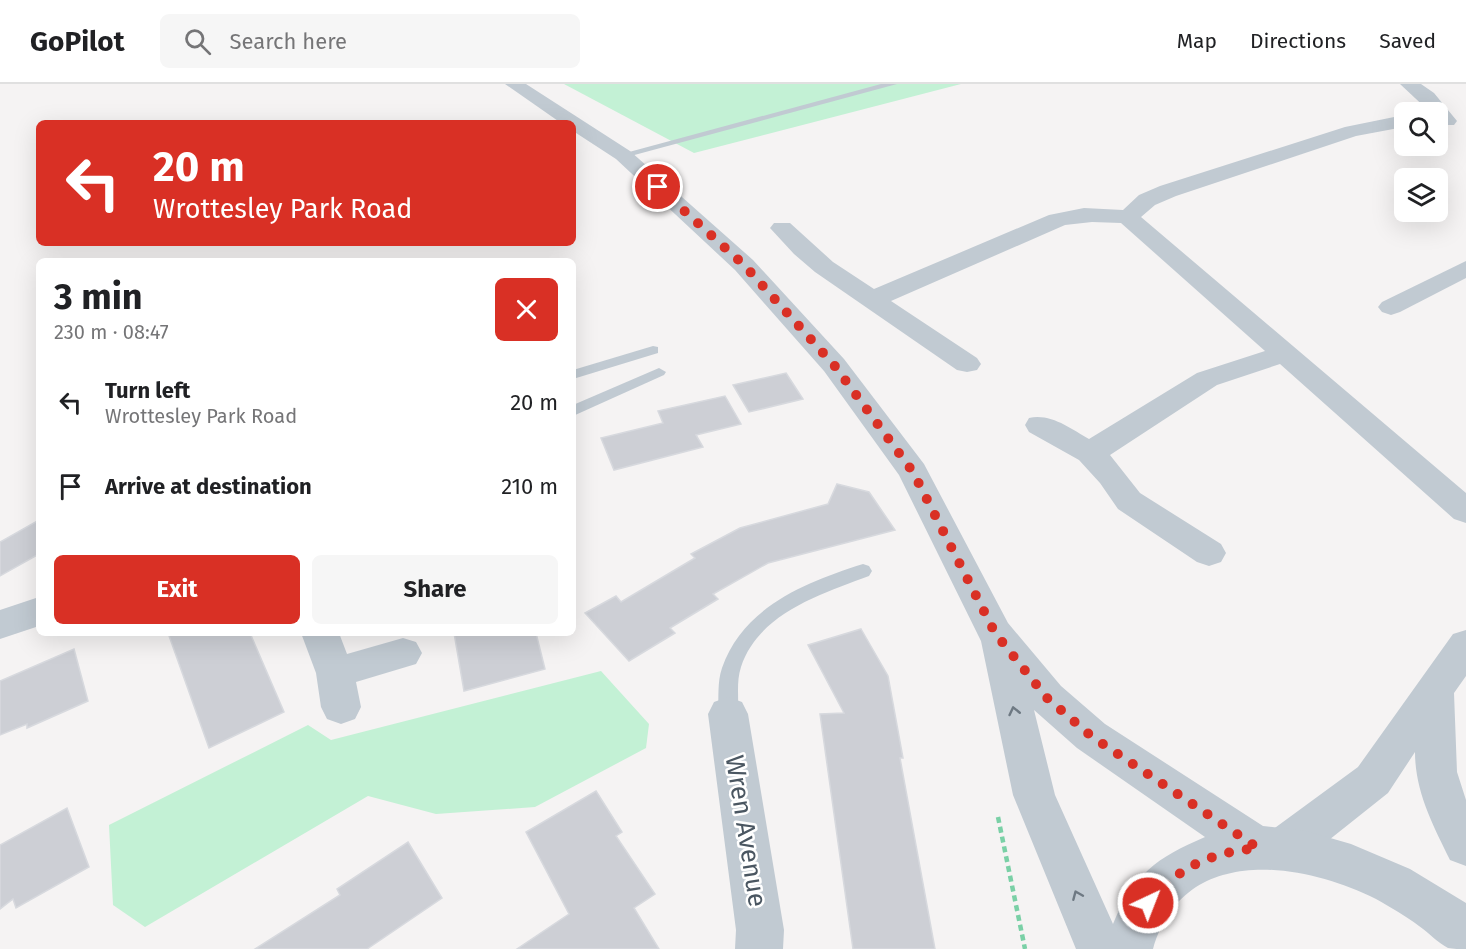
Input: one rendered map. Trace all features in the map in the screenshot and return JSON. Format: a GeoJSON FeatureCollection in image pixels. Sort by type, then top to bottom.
{"type":"FeatureCollection","features":[{"type":"Feature","properties":{"kind":"street"},"geometry":{"type":"LineString","coordinates":[[514,84],[569,120]]}},
{"type":"Feature","properties":{"kind":"street"},"geometry":{"type":"LineString","coordinates":[[1409,84],[1427,97],[1450,122]]}},
{"type":"Feature","properties":{"kind":"street"},"geometry":{"type":"LineString","coordinates":[[1128,217],[1147,200],[1168,191],[1352,131],[1394,123]]}},
{"type":"Feature","properties":{"kind":"street"},"geometry":{"type":"LineString","coordinates":[[576,124],[623,155],[744,265],[834,365],[913,472],[995,633],[1047,698],[1091,736],[1271,848]]}},
{"type":"Feature","properties":{"kind":"street"},"geometry":{"type":"LineString","coordinates":[[873,299],[1058,220],[1075,215],[1098,214],[1128,217],[1466,511]]}},
{"type":"Feature","properties":{"kind":"street"},"geometry":{"type":"LineString","coordinates":[[783,228],[802,249],[824,267],[967,364]]}},
{"type":"Feature","properties":{"kind":"street"},"geometry":{"type":"LineString","coordinates":[[1391,307],[1466,268]]}},
{"type":"Feature","properties":{"kind":"street"},"geometry":{"type":"LineString","coordinates":[[1090,453],[1207,379],[1285,353]]}},
{"type":"Feature","properties":{"kind":"street"},"geometry":{"type":"LineString","coordinates":[[1040,425],[1090,453],[1111,475],[1129,501],[1209,553]]}},
{"type":"Feature","properties":{"kind":"street"},"geometry":{"type":"LineString","coordinates":[[0,625],[36,612]]}},
{"type":"Feature","properties":{"kind":"street"},"geometry":{"type":"LineString","coordinates":[[995,633],[1034,795],[1100,949]]}},
{"type":"Feature","properties":{"kind":"street"},"geometry":{"type":"LineString","coordinates":[[321,636],[338,690],[403,653]]}},
{"type":"Feature","properties":{"kind":"street"},"geometry":{"type":"LineString","coordinates":[[1271,848],[1373,780],[1435,694],[1466,645]]}},
{"type":"Feature","properties":{"kind":"street"},"geometry":{"type":"LineString","coordinates":[[1435,694],[1436,772],[1447,808],[1466,845]]}},
{"type":"Feature","properties":{"kind":"street","name":"Wren Avenue"},"geometry":{"type":"LineString","coordinates":[[728,714],[760,930],[759,949]]}},
{"type":"Feature","properties":{"kind":"street"},"geometry":{"type":"LineString","coordinates":[[1129,949],[1137,922],[1148,903],[1178,874],[1206,858],[1234,850],[1271,848],[1314,853],[1365,869],[1445,908],[1466,932]]}},
{"type":"Feature","properties":{"kind":"lane"},"geometry":{"type":"LineString","coordinates":[[623,155],[892,84]]}},
{"type":"Feature","properties":{"kind":"lane"},"geometry":{"type":"LineString","coordinates":[[576,374],[652,350]]}},
{"type":"Feature","properties":{"kind":"lane"},"geometry":{"type":"LineString","coordinates":[[576,410],[659,372]]}},
{"type":"Feature","properties":{"kind":"lane"},"geometry":{"type":"LineString","coordinates":[[728,714],[731,669],[745,641],[760,619],[822,587],[863,571]]}},
{"type":"Feature","properties":{"kind":"path"},"geometry":{"type":"LineString","coordinates":[[997,810],[1025,949]]}},
{"type":"Feature","properties":{"kind":"green space"},"geometry":{"type":"Polygon","coordinates":[[[564,84],[961,84],[694,153],[564,84]]]}},
{"type":"Feature","properties":{"kind":"green space"},"geometry":{"type":"Polygon","coordinates":[[[601,671],[649,724],[646,748],[535,807],[436,814],[368,796],[145,927],[113,905],[109,825],[308,725],[331,740],[601,671]]]}},
{"type":"Feature","properties":{"kind":"building"},"geometry":{"type":"Polygon","coordinates":[[[786,373],[803,399],[749,412],[733,385],[786,373]]]}},
{"type":"Feature","properties":{"kind":"building"},"geometry":{"type":"Polygon","coordinates":[[[725,396],[741,424],[696,435],[703,447],[614,470],[601,438],[663,423],[658,411],[725,396]]]}},
{"type":"Feature","properties":{"kind":"building"},"geometry":{"type":"Polygon","coordinates":[[[837,484],[869,492],[895,530],[768,563],[713,594],[718,599],[670,628],[675,633],[629,661],[585,613],[616,596],[621,602],[695,558],[691,554],[740,528],[828,504],[837,484]]]}},
{"type":"Feature","properties":{"kind":"building"},"geometry":{"type":"Polygon","coordinates":[[[36,522],[36,556],[0,576],[0,542],[36,522]]]}},
{"type":"Feature","properties":{"kind":"building"},"geometry":{"type":"Polygon","coordinates":[[[861,629],[888,676],[903,758],[900,758],[935,949],[853,949],[820,714],[844,713],[808,645],[861,629]]]}},
{"type":"Feature","properties":{"kind":"building"},"geometry":{"type":"Polygon","coordinates":[[[169,636],[251,636],[284,712],[209,748],[169,636]]]}},
{"type":"Feature","properties":{"kind":"building"},"geometry":{"type":"Polygon","coordinates":[[[455,636],[537,636],[545,669],[464,691],[455,636]]]}},
{"type":"Feature","properties":{"kind":"building"},"geometry":{"type":"Polygon","coordinates":[[[74,649],[88,701],[27,728],[27,724],[0,735],[0,681],[74,649]]]}},
{"type":"Feature","properties":{"kind":"building"},"geometry":{"type":"Polygon","coordinates":[[[596,791],[622,832],[616,836],[655,894],[634,908],[659,949],[517,949],[569,914],[526,832],[596,791]]]}},
{"type":"Feature","properties":{"kind":"building"},"geometry":{"type":"Polygon","coordinates":[[[67,808],[89,867],[16,908],[13,899],[0,909],[0,845],[67,808]]]}},
{"type":"Feature","properties":{"kind":"building"},"geometry":{"type":"Polygon","coordinates":[[[408,842],[442,898],[367,949],[255,949],[340,895],[337,889],[408,842]]]}},
{"type":"Feature","properties":{"kind":"route"},"geometry":{"type":"LineString","coordinates":[[658,187],[744,265],[834,365],[913,472],[995,633],[1047,698],[1091,736],[1258,848],[1234,850],[1206,858],[1185,868],[1164,885],[1148,903]]}}]}
